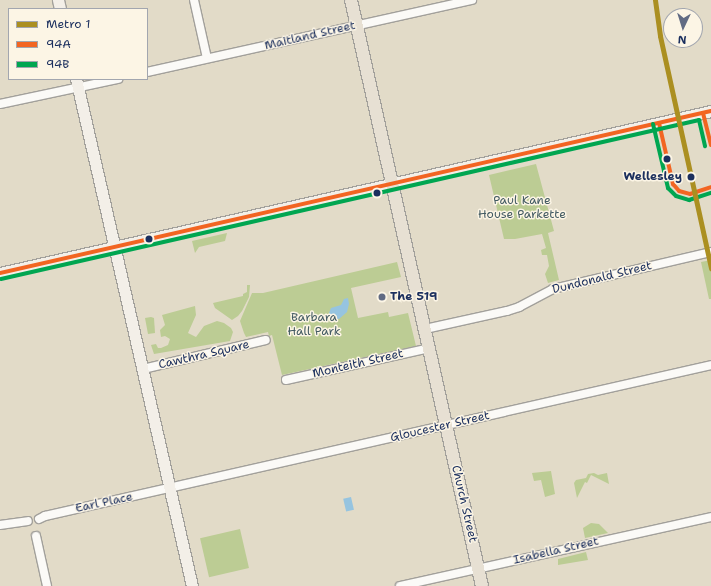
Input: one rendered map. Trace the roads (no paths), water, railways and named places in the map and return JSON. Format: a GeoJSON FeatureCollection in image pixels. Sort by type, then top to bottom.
{"type":"FeatureCollection","features":[{"type":"Feature","properties":{"kind":"main road","name":"Church Street"},"geometry":{"type":"LineString","coordinates":[[351,0],[426,329],[482,586]]}},
{"type":"Feature","properties":{"kind":"street"},"geometry":{"type":"LineString","coordinates":[[194,0],[206,58]]}},
{"type":"Feature","properties":{"kind":"street","name":"Maitland Street"},"geometry":{"type":"LineString","coordinates":[[148,72],[472,0]]}},
{"type":"Feature","properties":{"kind":"street"},"geometry":{"type":"LineString","coordinates":[[0,104],[77,83],[108,80]]}},
{"type":"Feature","properties":{"kind":"street"},"geometry":{"type":"LineString","coordinates":[[77,83],[192,586]]}},
{"type":"Feature","properties":{"kind":"street"},"geometry":{"type":"LineString","coordinates":[[0,273],[711,111]]}},
{"type":"Feature","properties":{"kind":"street","name":"Dundonald Street"},"geometry":{"type":"LineString","coordinates":[[426,329],[507,311],[519,307],[553,288],[711,252]]}},
{"type":"Feature","properties":{"kind":"street","name":"Cawthra Square"},"geometry":{"type":"LineString","coordinates":[[143,369],[266,340]]}},
{"type":"Feature","properties":{"kind":"street","name":"Monteith Street"},"geometry":{"type":"LineString","coordinates":[[286,380],[430,348]]}},
{"type":"Feature","properties":{"kind":"street","name":"Gloucester Street"},"geometry":{"type":"LineString","coordinates":[[169,488],[711,365]]}},
{"type":"Feature","properties":{"kind":"street","name":"Earl Place"},"geometry":{"type":"LineString","coordinates":[[39,519],[45,516],[169,488]]}},
{"type":"Feature","properties":{"kind":"street","name":"Isabella Street"},"geometry":{"type":"LineString","coordinates":[[400,586],[711,517]]}},
{"type":"Feature","properties":{"kind":"street"},"geometry":{"type":"LineString","coordinates":[[0,525],[28,521]]}},
{"type":"Feature","properties":{"kind":"street"},"geometry":{"type":"LineString","coordinates":[[36,536],[47,586]]}},
{"type":"Feature","properties":{"kind":"water"},"geometry":{"type":"Polygon","coordinates":[[[348,298],[349,304],[347,312],[339,319],[331,318],[329,313],[331,308],[341,305],[344,299],[348,298]]]}},
{"type":"Feature","properties":{"kind":"water"},"geometry":{"type":"Polygon","coordinates":[[[351,497],[354,510],[346,511],[343,499],[351,497]]]}},
{"type":"Feature","properties":{"kind":"metro line","name":"1"},"geometry":{"type":"LineString","coordinates":[[655,0],[660,36],[711,268]]}},
{"type":"Feature","properties":{"kind":"place","name":"Wellesley"},"geometry":{"type":"Point","coordinates":[691,177]}},
{"type":"Feature","properties":{"kind":"place","name":"The 519"},"geometry":{"type":"Point","coordinates":[382,297]}},
{"type":"Feature","properties":{"kind":"park label","name":"Paul Kane House Parkette"},"geometry":{"type":"Point","coordinates":[522,208]}},
{"type":"Feature","properties":{"kind":"park label","name":"Barbara Hall Park"},"geometry":{"type":"Point","coordinates":[314,325]}}]}
